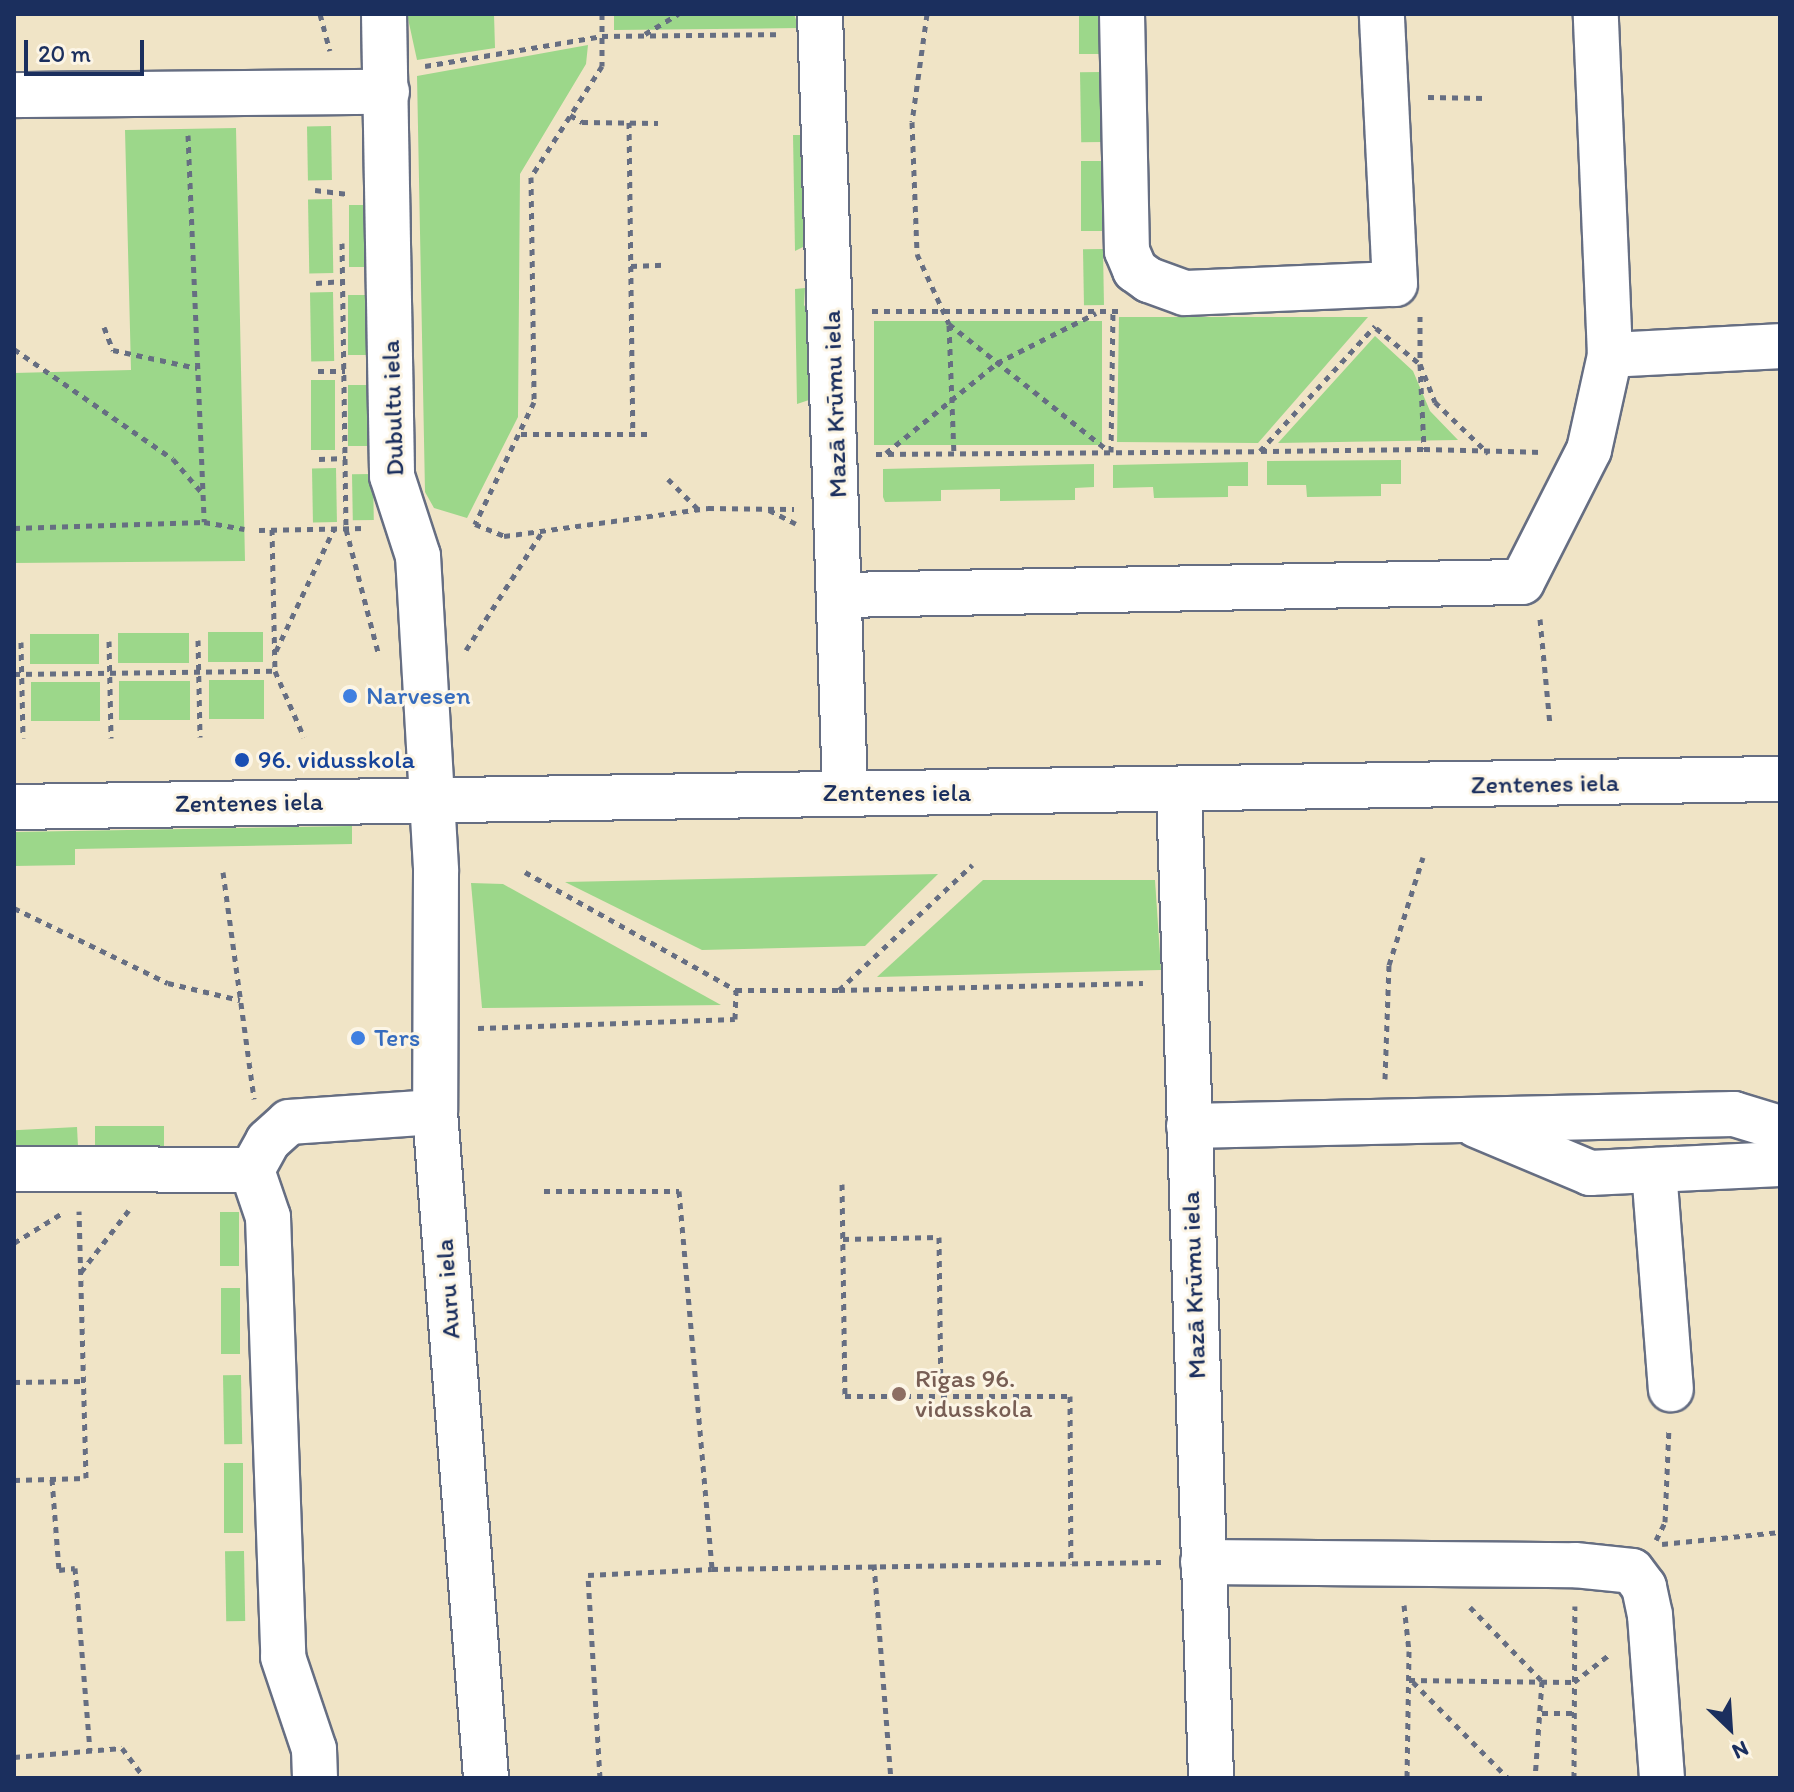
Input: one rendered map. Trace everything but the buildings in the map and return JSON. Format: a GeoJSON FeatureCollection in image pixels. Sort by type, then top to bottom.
{"type":"FeatureCollection","features":[{"type":"Feature","properties":{"kind":"street","name":"Dubultu iela"},"geometry":{"type":"LineString","coordinates":[[384,14],[392,476],[418,556],[433,799]]}},
{"type":"Feature","properties":{"kind":"street"},"geometry":{"type":"LineString","coordinates":[[1122,14],[1127,251],[1135,270],[1185,293],[1375,306],[1395,284],[1382,14]]}},
{"type":"Feature","properties":{"kind":"street"},"geometry":{"type":"LineString","coordinates":[[842,595],[1522,582],[1589,450],[1610,355],[1596,14]]}},
{"type":"Feature","properties":{"kind":"street","name":"Mazā Krūmu iela"},"geometry":{"type":"LineString","coordinates":[[821,24],[842,595],[845,794]]}},
{"type":"Feature","properties":{"kind":"street"},"geometry":{"type":"LineString","coordinates":[[14,95],[186,92],[387,83]]}},
{"type":"Feature","properties":{"kind":"street"},"geometry":{"type":"LineString","coordinates":[[1610,355],[1780,346]]}},
{"type":"Feature","properties":{"kind":"street","name":"Zentenes iela"},"geometry":{"type":"LineString","coordinates":[[14,807],[433,799],[1179,792],[1780,779]]}},
{"type":"Feature","properties":{"kind":"street","name":"Mazā Krūmu iela"},"geometry":{"type":"LineString","coordinates":[[1179,792],[1188,982],[1189,1126],[1211,1778]]}},
{"type":"Feature","properties":{"kind":"street","name":"Auru iela"},"geometry":{"type":"LineString","coordinates":[[433,799],[435,1112],[486,1778]]}},
{"type":"Feature","properties":{"kind":"street"},"geometry":{"type":"LineString","coordinates":[[14,1169],[162,1167],[260,1156],[289,1122],[435,1112]]}},
{"type":"Feature","properties":{"kind":"street"},"geometry":{"type":"LineString","coordinates":[[1189,1126],[1734,1114],[1780,1128]]}},
{"type":"Feature","properties":{"kind":"street"},"geometry":{"type":"LineString","coordinates":[[1459,1118],[1590,1173],[1780,1164]]}},
{"type":"Feature","properties":{"kind":"street"},"geometry":{"type":"LineString","coordinates":[[260,1156],[268,1217],[283,1657],[314,1749],[315,1778]]}},
{"type":"Feature","properties":{"kind":"street"},"geometry":{"type":"LineString","coordinates":[[1654,1170],[1671,1389]]}},
{"type":"Feature","properties":{"kind":"street"},"geometry":{"type":"LineString","coordinates":[[1203,1562],[1575,1565],[1632,1571],[1644,1587],[1662,1778]]}},
{"type":"Feature","properties":{"kind":"path"},"geometry":{"type":"LineString","coordinates":[[320,14],[334,58]]}},
{"type":"Feature","properties":{"kind":"path"},"geometry":{"type":"LineString","coordinates":[[602,14],[602,66],[531,177],[534,402],[475,524],[504,536],[838,486],[884,454],[997,363],[1097,312]]}},
{"type":"Feature","properties":{"kind":"path"},"geometry":{"type":"LineString","coordinates":[[642,35],[678,14]]}},
{"type":"Feature","properties":{"kind":"path"},"geometry":{"type":"LineString","coordinates":[[927,14],[912,122],[917,254],[949,324],[954,453]]}},
{"type":"Feature","properties":{"kind":"path"},"geometry":{"type":"LineString","coordinates":[[387,83],[602,36],[821,24]]}},
{"type":"Feature","properties":{"kind":"path"},"geometry":{"type":"LineString","coordinates":[[186,92],[204,522]]}},
{"type":"Feature","properties":{"kind":"path"},"geometry":{"type":"LineString","coordinates":[[1423,96],[1485,98]]}},
{"type":"Feature","properties":{"kind":"path"},"geometry":{"type":"LineString","coordinates":[[570,115],[582,122],[658,123]]}},
{"type":"Feature","properties":{"kind":"path"},"geometry":{"type":"LineString","coordinates":[[629,122],[633,434]]}},
{"type":"Feature","properties":{"kind":"path"},"geometry":{"type":"LineString","coordinates":[[341,180],[342,209]]}},
{"type":"Feature","properties":{"kind":"path"},"geometry":{"type":"LineString","coordinates":[[342,238],[346,529],[380,674]]}},
{"type":"Feature","properties":{"kind":"path"},"geometry":{"type":"LineString","coordinates":[[631,266],[664,265]]}},
{"type":"Feature","properties":{"kind":"path"},"geometry":{"type":"LineString","coordinates":[[1260,451],[1375,306],[1420,364],[1435,402],[1488,453]]}},
{"type":"Feature","properties":{"kind":"path"},"geometry":{"type":"LineString","coordinates":[[831,311],[1113,311],[1111,453]]}},
{"type":"Feature","properties":{"kind":"path"},"geometry":{"type":"LineString","coordinates":[[949,324],[1111,453]]}},
{"type":"Feature","properties":{"kind":"path"},"geometry":{"type":"LineString","coordinates":[[104,327],[113,350],[197,368]]}},
{"type":"Feature","properties":{"kind":"path"},"geometry":{"type":"LineString","coordinates":[[14,349],[173,459],[203,494]]}},
{"type":"Feature","properties":{"kind":"path"},"geometry":{"type":"LineString","coordinates":[[1420,364],[1424,449]]}},
{"type":"Feature","properties":{"kind":"path"},"geometry":{"type":"LineString","coordinates":[[521,434],[653,434]]}},
{"type":"Feature","properties":{"kind":"path"},"geometry":{"type":"LineString","coordinates":[[884,454],[1424,449],[1488,453],[1589,450]]}},
{"type":"Feature","properties":{"kind":"path"},"geometry":{"type":"LineString","coordinates":[[668,479],[698,509]]}},
{"type":"Feature","properties":{"kind":"path"},"geometry":{"type":"LineString","coordinates":[[14,528],[204,522],[244,529]]}},
{"type":"Feature","properties":{"kind":"path"},"geometry":{"type":"LineString","coordinates":[[259,530],[346,529],[407,524]]}},
{"type":"Feature","properties":{"kind":"path"},"geometry":{"type":"LineString","coordinates":[[272,529],[275,671],[304,737]]}},
{"type":"Feature","properties":{"kind":"path"},"geometry":{"type":"LineString","coordinates":[[275,653],[334,529]]}},
{"type":"Feature","properties":{"kind":"path"},"geometry":{"type":"LineString","coordinates":[[426,712],[542,532]]}},
{"type":"Feature","properties":{"kind":"path"},"geometry":{"type":"LineString","coordinates":[[1522,582],[1539,602],[1550,725]]}},
{"type":"Feature","properties":{"kind":"path"},"geometry":{"type":"LineString","coordinates":[[198,640],[200,737]]}},
{"type":"Feature","properties":{"kind":"path"},"geometry":{"type":"LineString","coordinates":[[109,641],[111,738]]}},
{"type":"Feature","properties":{"kind":"path"},"geometry":{"type":"LineString","coordinates":[[21,642],[23,738]]}},
{"type":"Feature","properties":{"kind":"path"},"geometry":{"type":"LineString","coordinates":[[14,674],[275,671]]}},
{"type":"Feature","properties":{"kind":"path"},"geometry":{"type":"LineString","coordinates":[[1384,1120],[1389,965],[1423,857]]}},
{"type":"Feature","properties":{"kind":"path"},"geometry":{"type":"LineString","coordinates":[[839,990],[972,865]]}},
{"type":"Feature","properties":{"kind":"path"},"geometry":{"type":"LineString","coordinates":[[223,872],[260,1156]]}},
{"type":"Feature","properties":{"kind":"path"},"geometry":{"type":"LineString","coordinates":[[525,872],[736,990],[1188,982]]}},
{"type":"Feature","properties":{"kind":"path"},"geometry":{"type":"LineString","coordinates":[[14,908],[168,983],[240,1000]]}},
{"type":"Feature","properties":{"kind":"path"},"geometry":{"type":"LineString","coordinates":[[435,1029],[735,1019],[736,990]]}},
{"type":"Feature","properties":{"kind":"path"},"geometry":{"type":"LineString","coordinates":[[80,1272],[162,1167]]}},
{"type":"Feature","properties":{"kind":"path"},"geometry":{"type":"LineString","coordinates":[[842,1184],[845,1396],[1070,1396],[1071,1564]]}},
{"type":"Feature","properties":{"kind":"path"},"geometry":{"type":"LineString","coordinates":[[544,1191],[679,1191],[712,1569]]}},
{"type":"Feature","properties":{"kind":"path"},"geometry":{"type":"LineString","coordinates":[[14,1243],[79,1203],[86,1478],[14,1480]]}},
{"type":"Feature","properties":{"kind":"path"},"geometry":{"type":"LineString","coordinates":[[843,1239],[939,1237],[941,1394]]}},
{"type":"Feature","properties":{"kind":"path"},"geometry":{"type":"LineString","coordinates":[[14,1382],[83,1381]]}},
{"type":"Feature","properties":{"kind":"path"},"geometry":{"type":"LineString","coordinates":[[1671,1389],[1665,1522],[1654,1544],[1780,1532]]}},
{"type":"Feature","properties":{"kind":"path"},"geometry":{"type":"LineString","coordinates":[[52,1479],[59,1570],[75,1568],[90,1750]]}},
{"type":"Feature","properties":{"kind":"path"},"geometry":{"type":"LineString","coordinates":[[600,1778],[588,1575],[874,1564],[1203,1562]]}},
{"type":"Feature","properties":{"kind":"path"},"geometry":{"type":"LineString","coordinates":[[874,1564],[891,1778]]}},
{"type":"Feature","properties":{"kind":"path"},"geometry":{"type":"LineString","coordinates":[[1447,1564],[1456,1593],[1542,1681],[1542,1713],[1536,1721],[1535,1778]]}},
{"type":"Feature","properties":{"kind":"path"},"geometry":{"type":"LineString","coordinates":[[1574,1778],[1575,1565]]}},
{"type":"Feature","properties":{"kind":"path"},"geometry":{"type":"LineString","coordinates":[[1405,1643],[1409,1680],[1407,1778]]}},
{"type":"Feature","properties":{"kind":"path"},"geometry":{"type":"LineString","coordinates":[[1409,1680],[1574,1682]]}},
{"type":"Feature","properties":{"kind":"path"},"geometry":{"type":"LineString","coordinates":[[1409,1680],[1421,1685],[1508,1778]]}},
{"type":"Feature","properties":{"kind":"path"},"geometry":{"type":"LineString","coordinates":[[1542,1713],[1574,1713]]}},
{"type":"Feature","properties":{"kind":"path"},"geometry":{"type":"LineString","coordinates":[[14,1757],[122,1748],[145,1778]]}},
{"type":"Feature","properties":{"kind":"green space"},"geometry":{"type":"Polygon","coordinates":[[[407,14],[494,14],[495,48],[417,60],[407,14]]]}},
{"type":"Feature","properties":{"kind":"green space"},"geometry":{"type":"Polygon","coordinates":[[[614,14],[794,14],[799,28],[614,30],[614,14]]]}},
{"type":"Feature","properties":{"kind":"green space"},"geometry":{"type":"Polygon","coordinates":[[[1079,14],[1100,14],[1100,54],[1079,54],[1079,14]]]}},
{"type":"Feature","properties":{"kind":"green space"},"geometry":{"type":"Polygon","coordinates":[[[588,45],[586,64],[520,174],[518,417],[467,518],[434,508],[425,492],[417,76],[588,45]]]}},
{"type":"Feature","properties":{"kind":"green space"},"geometry":{"type":"Polygon","coordinates":[[[1080,72],[1101,72],[1102,142],[1081,142],[1080,72]]]}},
{"type":"Feature","properties":{"kind":"green space"},"geometry":{"type":"Polygon","coordinates":[[[307,126],[331,126],[332,180],[308,180],[307,126]]]}},
{"type":"Feature","properties":{"kind":"green space"},"geometry":{"type":"Polygon","coordinates":[[[236,128],[245,561],[14,563],[14,373],[131,370],[125,130],[236,128]]]}},
{"type":"Feature","properties":{"kind":"green space"},"geometry":{"type":"Polygon","coordinates":[[[793,135],[803,135],[813,242],[795,251],[793,135]]]}},
{"type":"Feature","properties":{"kind":"green space"},"geometry":{"type":"Polygon","coordinates":[[[1081,161],[1102,161],[1102,231],[1081,231],[1081,161]]]}},
{"type":"Feature","properties":{"kind":"green space"},"geometry":{"type":"Polygon","coordinates":[[[308,199],[332,199],[333,273],[309,273],[308,199]]]}},
{"type":"Feature","properties":{"kind":"green space"},"geometry":{"type":"Polygon","coordinates":[[[349,205],[369,205],[369,267],[349,267],[349,205]]]}},
{"type":"Feature","properties":{"kind":"green space"},"geometry":{"type":"Polygon","coordinates":[[[1083,249],[1103,249],[1104,305],[1084,305],[1083,249]]]}},
{"type":"Feature","properties":{"kind":"green space"},"geometry":{"type":"Polygon","coordinates":[[[805,288],[804,305],[814,322],[815,398],[797,404],[795,289],[805,288]]]}},
{"type":"Feature","properties":{"kind":"green space"},"geometry":{"type":"Polygon","coordinates":[[[310,292],[333,292],[334,361],[311,361],[310,292]]]}},
{"type":"Feature","properties":{"kind":"green space"},"geometry":{"type":"Polygon","coordinates":[[[348,295],[368,295],[368,355],[348,355],[348,295]]]}},
{"type":"Feature","properties":{"kind":"green space"},"geometry":{"type":"Polygon","coordinates":[[[1119,317],[1368,317],[1258,443],[1117,442],[1119,317]]]}},
{"type":"Feature","properties":{"kind":"green space"},"geometry":{"type":"Polygon","coordinates":[[[874,321],[1102,321],[1102,445],[874,445],[874,321]]]}},
{"type":"Feature","properties":{"kind":"green space"},"geometry":{"type":"Polygon","coordinates":[[[1375,336],[1413,371],[1430,411],[1458,440],[1278,443],[1375,336]]]}},
{"type":"Feature","properties":{"kind":"green space"},"geometry":{"type":"Polygon","coordinates":[[[311,380],[335,380],[335,450],[311,450],[311,380]]]}},
{"type":"Feature","properties":{"kind":"green space"},"geometry":{"type":"Polygon","coordinates":[[[348,385],[369,385],[369,446],[348,446],[348,385]]]}},
{"type":"Feature","properties":{"kind":"green space"},"geometry":{"type":"Polygon","coordinates":[[[1401,460],[1401,484],[1381,484],[1381,496],[1307,497],[1306,485],[1267,485],[1267,461],[1401,460]]]}},
{"type":"Feature","properties":{"kind":"green space"},"geometry":{"type":"Polygon","coordinates":[[[1248,462],[1248,486],[1228,486],[1228,497],[1154,498],[1153,487],[1113,488],[1113,465],[1248,462]]]}},
{"type":"Feature","properties":{"kind":"green space"},"geometry":{"type":"Polygon","coordinates":[[[1094,464],[1094,487],[1075,488],[1075,500],[1000,501],[1000,489],[941,490],[941,501],[885,502],[883,497],[883,469],[1094,464]]]}},
{"type":"Feature","properties":{"kind":"green space"},"geometry":{"type":"Polygon","coordinates":[[[312,468],[336,468],[337,522],[313,522],[312,468]]]}},
{"type":"Feature","properties":{"kind":"green space"},"geometry":{"type":"Polygon","coordinates":[[[352,474],[373,474],[374,520],[353,520],[352,474]]]}},
{"type":"Feature","properties":{"kind":"green space"},"geometry":{"type":"Polygon","coordinates":[[[208,632],[263,632],[263,662],[208,662],[208,632]]]}},
{"type":"Feature","properties":{"kind":"green space"},"geometry":{"type":"Polygon","coordinates":[[[118,633],[189,633],[189,663],[118,663],[118,633]]]}},
{"type":"Feature","properties":{"kind":"green space"},"geometry":{"type":"Polygon","coordinates":[[[30,634],[99,634],[99,664],[30,664],[30,634]]]}},
{"type":"Feature","properties":{"kind":"green space"},"geometry":{"type":"Polygon","coordinates":[[[209,680],[264,680],[264,719],[209,719],[209,680]]]}},
{"type":"Feature","properties":{"kind":"green space"},"geometry":{"type":"Polygon","coordinates":[[[119,681],[190,681],[190,720],[119,720],[119,681]]]}},
{"type":"Feature","properties":{"kind":"green space"},"geometry":{"type":"Polygon","coordinates":[[[31,682],[100,682],[100,721],[31,721],[31,682]]]}},
{"type":"Feature","properties":{"kind":"green space"},"geometry":{"type":"Polygon","coordinates":[[[352,826],[352,844],[75,849],[75,865],[14,866],[14,832],[352,826]]]}},
{"type":"Feature","properties":{"kind":"green space"},"geometry":{"type":"Polygon","coordinates":[[[938,874],[865,946],[702,950],[565,882],[938,874]]]}},
{"type":"Feature","properties":{"kind":"green space"},"geometry":{"type":"Polygon","coordinates":[[[983,880],[1155,880],[1161,970],[877,977],[983,880]]]}},
{"type":"Feature","properties":{"kind":"green space"},"geometry":{"type":"Polygon","coordinates":[[[471,883],[503,884],[721,1005],[482,1008],[471,883]]]}},
{"type":"Feature","properties":{"kind":"green space"},"geometry":{"type":"Polygon","coordinates":[[[95,1126],[164,1126],[164,1146],[95,1146],[95,1126]]]}},
{"type":"Feature","properties":{"kind":"green space"},"geometry":{"type":"Polygon","coordinates":[[[77,1127],[78,1147],[15,1150],[14,1130],[77,1127]]]}},
{"type":"Feature","properties":{"kind":"green space"},"geometry":{"type":"Polygon","coordinates":[[[220,1212],[239,1212],[239,1266],[220,1266],[220,1212]]]}},
{"type":"Feature","properties":{"kind":"green space"},"geometry":{"type":"Polygon","coordinates":[[[221,1288],[240,1288],[240,1354],[221,1354],[221,1288]]]}},
{"type":"Feature","properties":{"kind":"green space"},"geometry":{"type":"Polygon","coordinates":[[[223,1375],[241,1375],[242,1444],[224,1444],[223,1375]]]}},
{"type":"Feature","properties":{"kind":"green space"},"geometry":{"type":"Polygon","coordinates":[[[224,1463],[243,1463],[243,1533],[224,1533],[224,1463]]]}},
{"type":"Feature","properties":{"kind":"green space"},"geometry":{"type":"Polygon","coordinates":[[[225,1551],[244,1551],[245,1621],[226,1621],[225,1551]]]}},
{"type":"Feature","properties":{"kind":"place","name":"Narvesen"},"geometry":{"type":"Point","coordinates":[350,696]}},
{"type":"Feature","properties":{"kind":"place","name":"96. vidusskola"},"geometry":{"type":"Point","coordinates":[242,760]}},
{"type":"Feature","properties":{"kind":"place","name":"Ters"},"geometry":{"type":"Point","coordinates":[358,1038]}},
{"type":"Feature","properties":{"kind":"place","name":"Rīgas 96. vidusskola"},"geometry":{"type":"Point","coordinates":[899,1394]}}]}
